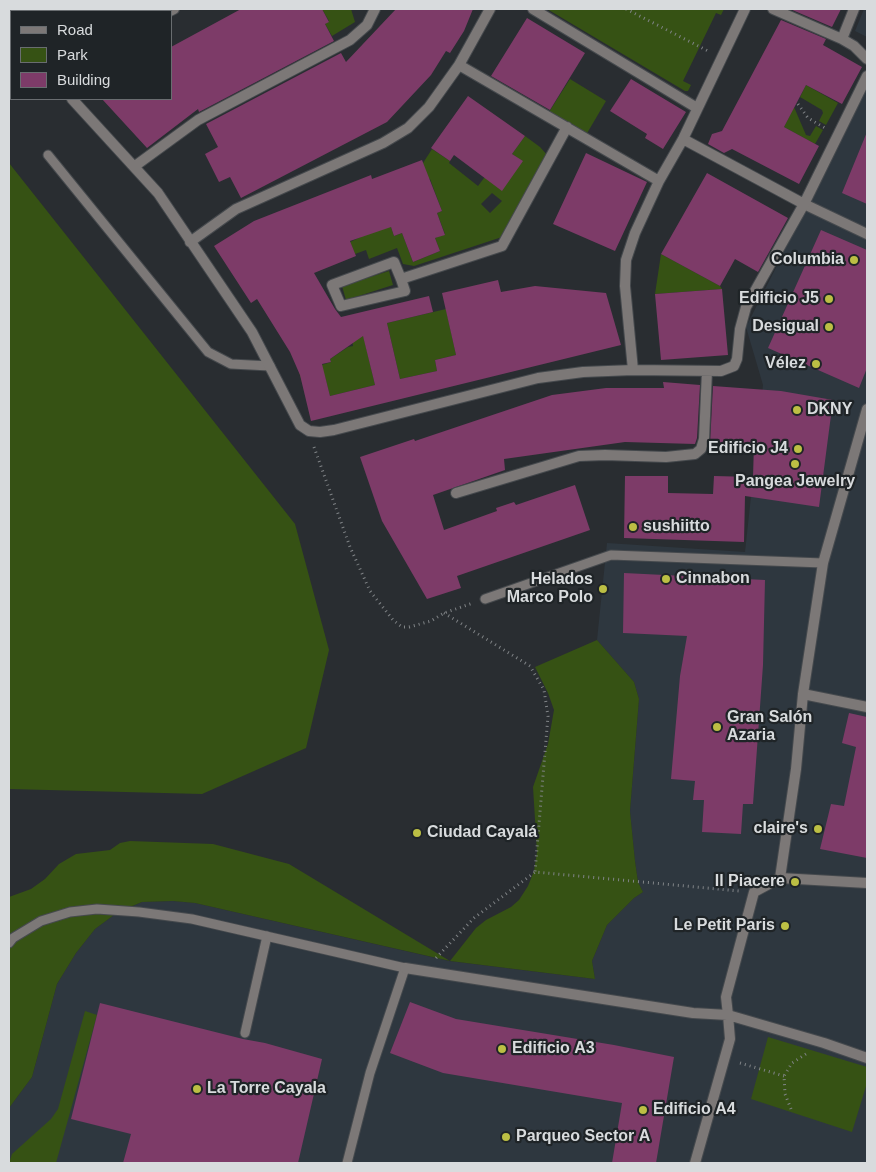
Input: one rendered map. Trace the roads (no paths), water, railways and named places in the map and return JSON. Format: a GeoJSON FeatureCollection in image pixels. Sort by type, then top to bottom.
{"type":"FeatureCollection","features":[{"type":"Feature","properties":{"kind":"street"},"geometry":{"type":"LineString","coordinates":[[134,166],[198,120],[350,40],[367,25],[375,9]]}},
{"type":"Feature","properties":{"kind":"street"},"geometry":{"type":"LineString","coordinates":[[190,242],[236,210],[383,143],[408,128],[429,107],[460,65],[490,9]]}},
{"type":"Feature","properties":{"kind":"street"},"geometry":{"type":"LineString","coordinates":[[533,9],[697,108]]}},
{"type":"Feature","properties":{"kind":"street"},"geometry":{"type":"LineString","coordinates":[[634,370],[625,286],[626,260],[635,233],[659,181],[683,139],[745,9]]}},
{"type":"Feature","properties":{"kind":"street"},"geometry":{"type":"LineString","coordinates":[[774,9],[842,39],[854,46],[867,59]]}},
{"type":"Feature","properties":{"kind":"street"},"geometry":{"type":"LineString","coordinates":[[842,39],[854,9]]}},
{"type":"Feature","properties":{"kind":"street"},"geometry":{"type":"LineString","coordinates":[[460,65],[659,181]]}},
{"type":"Feature","properties":{"kind":"street"},"geometry":{"type":"LineString","coordinates":[[73,100],[158,193],[252,332],[300,425],[308,431],[334,430],[538,378],[583,372],[634,370],[721,371],[734,366],[737,359],[740,329],[746,307],[804,204],[867,76]]}},
{"type":"Feature","properties":{"kind":"street"},"geometry":{"type":"LineString","coordinates":[[401,279],[502,246],[567,127]]}},
{"type":"Feature","properties":{"kind":"street"},"geometry":{"type":"LineString","coordinates":[[683,139],[804,204],[867,234]]}},
{"type":"Feature","properties":{"kind":"street"},"geometry":{"type":"LineString","coordinates":[[394,262],[401,279],[406,291],[341,306],[332,285],[394,262]]}},
{"type":"Feature","properties":{"kind":"street"},"geometry":{"type":"LineString","coordinates":[[456,493],[579,456],[666,457],[694,454],[701,449],[704,439],[707,371]]}},
{"type":"Feature","properties":{"kind":"street"},"geometry":{"type":"LineString","coordinates":[[780,878],[796,769],[803,694],[823,563],[867,409]]}},
{"type":"Feature","properties":{"kind":"street"},"geometry":{"type":"LineString","coordinates":[[803,694],[867,707]]}},
{"type":"Feature","properties":{"kind":"street"},"geometry":{"type":"LineString","coordinates":[[695,1163],[730,1040],[726,997],[754,892],[780,878],[867,883]]}},
{"type":"Feature","properties":{"kind":"street"},"geometry":{"type":"LineString","coordinates":[[405,968],[693,1013],[728,1015],[824,1043],[867,1058]]}},
{"type":"Feature","properties":{"kind":"lane"},"geometry":{"type":"LineString","coordinates":[[48,155],[208,352],[231,364],[270,366]]}},
{"type":"Feature","properties":{"kind":"lane"},"geometry":{"type":"LineString","coordinates":[[485,599],[612,555],[823,563]]}},
{"type":"Feature","properties":{"kind":"lane"},"geometry":{"type":"LineString","coordinates":[[9,943],[13,938],[42,921],[70,912],[96,908],[192,919],[405,968],[370,1073],[347,1163]]}},
{"type":"Feature","properties":{"kind":"lane"},"geometry":{"type":"LineString","coordinates":[[245,1033],[267,936]]}},
{"type":"Feature","properties":{"kind":"place","name":"Columbia"},"geometry":{"type":"Point","coordinates":[854,260]}},
{"type":"Feature","properties":{"kind":"place","name":"Edificio J5"},"geometry":{"type":"Point","coordinates":[829,299]}},
{"type":"Feature","properties":{"kind":"place","name":"Desigual"},"geometry":{"type":"Point","coordinates":[829,327]}},
{"type":"Feature","properties":{"kind":"place","name":"Vélez"},"geometry":{"type":"Point","coordinates":[816,364]}},
{"type":"Feature","properties":{"kind":"place","name":"DKNY"},"geometry":{"type":"Point","coordinates":[797,410]}},
{"type":"Feature","properties":{"kind":"place","name":"Edificio J4"},"geometry":{"type":"Point","coordinates":[798,449]}},
{"type":"Feature","properties":{"kind":"place","name":"Pangea Jewelry"},"geometry":{"type":"Point","coordinates":[795,464]}},
{"type":"Feature","properties":{"kind":"place","name":"sushiitto"},"geometry":{"type":"Point","coordinates":[633,527]}},
{"type":"Feature","properties":{"kind":"place","name":"Cinnabon"},"geometry":{"type":"Point","coordinates":[666,579]}},
{"type":"Feature","properties":{"kind":"place","name":"Helados Marco Polo"},"geometry":{"type":"Point","coordinates":[603,589]}},
{"type":"Feature","properties":{"kind":"place","name":"Gran Salón Azaria"},"geometry":{"type":"Point","coordinates":[717,727]}},
{"type":"Feature","properties":{"kind":"place","name":"claire's"},"geometry":{"type":"Point","coordinates":[818,829]}},
{"type":"Feature","properties":{"kind":"place","name":"Ciudad Cayalá"},"geometry":{"type":"Point","coordinates":[417,833]}},
{"type":"Feature","properties":{"kind":"place","name":"Il Piacere"},"geometry":{"type":"Point","coordinates":[795,882]}},
{"type":"Feature","properties":{"kind":"place","name":"Le Petit Paris"},"geometry":{"type":"Point","coordinates":[785,926]}},
{"type":"Feature","properties":{"kind":"place","name":"Edificio A3"},"geometry":{"type":"Point","coordinates":[502,1049]}},
{"type":"Feature","properties":{"kind":"place","name":"La Torre Cayala"},"geometry":{"type":"Point","coordinates":[197,1089]}},
{"type":"Feature","properties":{"kind":"place","name":"Edificio A4"},"geometry":{"type":"Point","coordinates":[643,1110]}},
{"type":"Feature","properties":{"kind":"place","name":"Parqueo Sector A"},"geometry":{"type":"Point","coordinates":[506,1137]}}]}
